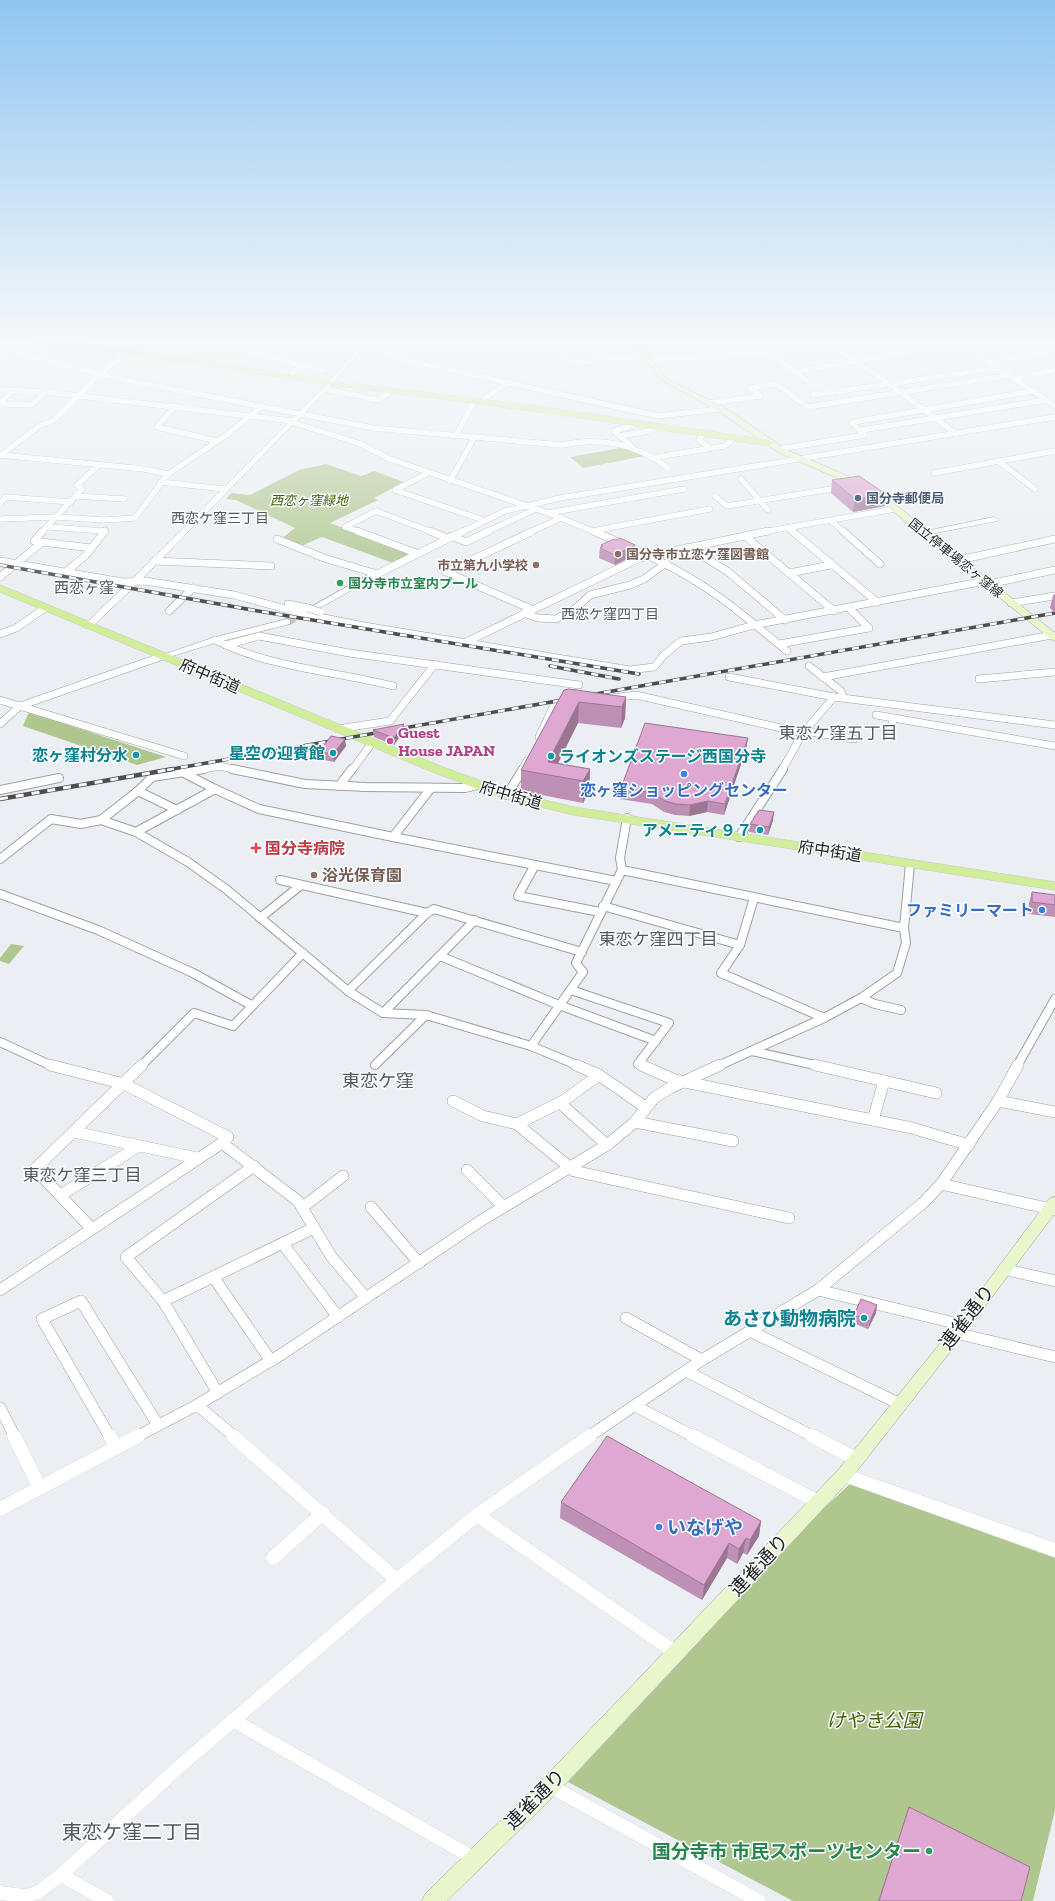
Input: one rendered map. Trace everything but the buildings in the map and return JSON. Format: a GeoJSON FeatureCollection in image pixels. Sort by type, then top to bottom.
{"type":"FeatureCollection","features":[{"type":"Feature","properties":{"kind":"main road"},"geometry":{"type":"LineString","coordinates":[[681,431],[769,443]]}},
{"type":"Feature","properties":{"kind":"main road"},"geometry":{"type":"LineString","coordinates":[[699,431],[769,443]]}},
{"type":"Feature","properties":{"kind":"main road","name":"国立停車場恋ヶ窪線"},"geometry":{"type":"LineString","coordinates":[[752,431],[769,443],[797,459],[859,484],[877,494],[1011,603],[1052,633]]}},
{"type":"Feature","properties":{"kind":"main road","name":"府中街道"},"geometry":{"type":"LineString","coordinates":[[0,588],[337,729],[477,785],[507,795],[574,811],[627,818],[1055,886]]}},
{"type":"Feature","properties":{"kind":"main road","name":"連雀通り"},"geometry":{"type":"LineString","coordinates":[[432,1901],[550,1786],[844,1475],[1053,1207]]}},
{"type":"Feature","properties":{"kind":"street"},"geometry":{"type":"LineString","coordinates":[[0,455],[33,431]]}},
{"type":"Feature","properties":{"kind":"street"},"geometry":{"type":"LineString","coordinates":[[174,431],[217,441]]}},
{"type":"Feature","properties":{"kind":"street"},"geometry":{"type":"LineString","coordinates":[[0,519],[57,517],[104,520],[135,518],[160,482],[168,474],[230,431]]}},
{"type":"Feature","properties":{"kind":"street"},"geometry":{"type":"LineString","coordinates":[[88,626],[135,581],[283,431]]}},
{"type":"Feature","properties":{"kind":"street"},"geometry":{"type":"LineString","coordinates":[[319,431],[358,443],[367,449],[390,459],[428,473],[548,513],[650,555],[666,563],[716,594],[788,651]]}},
{"type":"Feature","properties":{"kind":"street"},"geometry":{"type":"LineString","coordinates":[[402,431],[562,445],[576,441],[589,441],[631,446],[657,457],[668,468]]}},
{"type":"Feature","properties":{"kind":"street"},"geometry":{"type":"LineString","coordinates":[[456,436],[459,431]]}},
{"type":"Feature","properties":{"kind":"street"},"geometry":{"type":"LineString","coordinates":[[615,431],[614,431],[631,446]]}},
{"type":"Feature","properties":{"kind":"street"},"geometry":{"type":"LineString","coordinates":[[620,436],[649,431]]}},
{"type":"Feature","properties":{"kind":"street"},"geometry":{"type":"LineString","coordinates":[[779,449],[865,434],[863,431]]}},
{"type":"Feature","properties":{"kind":"street"},"geometry":{"type":"LineString","coordinates":[[952,431],[956,434]]}},
{"type":"Feature","properties":{"kind":"street"},"geometry":{"type":"LineString","coordinates":[[303,613],[416,553],[483,520],[525,505],[640,486],[667,480],[975,431]]}},
{"type":"Feature","properties":{"kind":"street"},"geometry":{"type":"LineString","coordinates":[[703,434],[699,440],[710,448]]}},
{"type":"Feature","properties":{"kind":"street"},"geometry":{"type":"LineString","coordinates":[[450,480],[453,478],[474,438]]}},
{"type":"Feature","properties":{"kind":"street"},"geometry":{"type":"LineString","coordinates":[[657,457],[728,445],[732,439]]}},
{"type":"Feature","properties":{"kind":"street"},"geometry":{"type":"LineString","coordinates":[[934,473],[1055,451]]}},
{"type":"Feature","properties":{"kind":"street"},"geometry":{"type":"LineString","coordinates":[[0,455],[168,474]]}},
{"type":"Feature","properties":{"kind":"street"},"geometry":{"type":"LineString","coordinates":[[998,461],[1035,489]]}},
{"type":"Feature","properties":{"kind":"street"},"geometry":{"type":"LineString","coordinates":[[91,548],[34,541],[82,489],[77,485],[99,465]]}},
{"type":"Feature","properties":{"kind":"street"},"geometry":{"type":"LineString","coordinates":[[428,473],[395,490],[483,520]]}},
{"type":"Feature","properties":{"kind":"street"},"geometry":{"type":"LineString","coordinates":[[741,479],[768,510]]}},
{"type":"Feature","properties":{"kind":"street"},"geometry":{"type":"LineString","coordinates":[[160,482],[208,486],[225,490]]}},
{"type":"Feature","properties":{"kind":"street"},"geometry":{"type":"LineString","coordinates":[[715,496],[726,506],[859,484]]}},
{"type":"Feature","properties":{"kind":"street"},"geometry":{"type":"LineString","coordinates":[[640,486],[650,494]]}},
{"type":"Feature","properties":{"kind":"street"},"geometry":{"type":"LineString","coordinates":[[548,513],[684,489]]}},
{"type":"Feature","properties":{"kind":"street"},"geometry":{"type":"LineString","coordinates":[[75,496],[124,499]]}},
{"type":"Feature","properties":{"kind":"street"},"geometry":{"type":"LineString","coordinates":[[0,503],[6,497],[71,502]]}},
{"type":"Feature","properties":{"kind":"street"},"geometry":{"type":"LineString","coordinates":[[416,553],[345,527],[376,511],[466,542],[536,509]]}},
{"type":"Feature","properties":{"kind":"street"},"geometry":{"type":"LineString","coordinates":[[592,531],[710,509]]}},
{"type":"Feature","properties":{"kind":"street"},"geometry":{"type":"LineString","coordinates":[[464,642],[640,558],[745,536],[895,509]]}},
{"type":"Feature","properties":{"kind":"street"},"geometry":{"type":"LineString","coordinates":[[531,609],[446,572],[561,518]]}},
{"type":"Feature","properties":{"kind":"street"},"geometry":{"type":"LineString","coordinates":[[926,533],[994,519]]}},
{"type":"Feature","properties":{"kind":"street"},"geometry":{"type":"LineString","coordinates":[[831,521],[880,564]]}},
{"type":"Feature","properties":{"kind":"street"},"geometry":{"type":"LineString","coordinates":[[48,527],[105,531],[86,555],[66,572]]}},
{"type":"Feature","properties":{"kind":"street"},"geometry":{"type":"LineString","coordinates":[[788,528],[831,565],[878,602]]}},
{"type":"Feature","properties":{"kind":"street"},"geometry":{"type":"LineString","coordinates":[[745,536],[834,611]]}},
{"type":"Feature","properties":{"kind":"street"},"geometry":{"type":"LineString","coordinates":[[277,539],[324,558],[374,575]]}},
{"type":"Feature","properties":{"kind":"street"},"geometry":{"type":"LineString","coordinates":[[959,560],[1055,540]]}},
{"type":"Feature","properties":{"kind":"street"},"geometry":{"type":"LineString","coordinates":[[0,577],[41,543]]}},
{"type":"Feature","properties":{"kind":"street"},"geometry":{"type":"LineString","coordinates":[[688,547],[727,571],[785,620]]}},
{"type":"Feature","properties":{"kind":"street"},"geometry":{"type":"LineString","coordinates":[[0,560],[123,582],[135,581],[193,588],[237,596],[303,613],[402,632],[630,670],[654,667],[664,654],[681,641],[711,638],[754,625],[1055,570]]}},
{"type":"Feature","properties":{"kind":"street"},"geometry":{"type":"LineString","coordinates":[[154,561],[272,566]]}},
{"type":"Feature","properties":{"kind":"street"},"geometry":{"type":"LineString","coordinates":[[524,613],[538,618],[556,620],[576,608],[590,595],[630,585],[644,579],[666,563]]}},
{"type":"Feature","properties":{"kind":"street"},"geometry":{"type":"LineString","coordinates":[[789,573],[831,565]]}},
{"type":"Feature","properties":{"kind":"street"},"geometry":{"type":"LineString","coordinates":[[169,611],[193,588]]}},
{"type":"Feature","properties":{"kind":"street"},"geometry":{"type":"LineString","coordinates":[[1011,603],[1055,596]]}},
{"type":"Feature","properties":{"kind":"street"},"geometry":{"type":"LineString","coordinates":[[0,634],[4,634],[18,626],[45,608]]}},
{"type":"Feature","properties":{"kind":"street"},"geometry":{"type":"LineString","coordinates":[[779,644],[869,628],[849,608]]}},
{"type":"Feature","properties":{"kind":"street"},"geometry":{"type":"LineString","coordinates":[[303,613],[320,612],[399,629],[402,632]]}},
{"type":"Feature","properties":{"kind":"street"},"geometry":{"type":"LineString","coordinates":[[0,724],[20,706],[163,656],[215,640],[287,622]]}},
{"type":"Feature","properties":{"kind":"street"},"geometry":{"type":"LineString","coordinates":[[823,677],[1052,633]]}},
{"type":"Feature","properties":{"kind":"street"},"geometry":{"type":"LineString","coordinates":[[226,645],[259,636],[349,653],[579,685]]}},
{"type":"Feature","properties":{"kind":"street"},"geometry":{"type":"LineString","coordinates":[[215,640],[237,651],[273,662],[352,676],[394,686]]}},
{"type":"Feature","properties":{"kind":"street"},"geometry":{"type":"LineString","coordinates":[[337,729],[390,721],[435,664]]}},
{"type":"Feature","properties":{"kind":"street"},"geometry":{"type":"LineString","coordinates":[[809,666],[841,691],[843,697]]}},
{"type":"Feature","properties":{"kind":"street"},"geometry":{"type":"LineString","coordinates":[[979,679],[1055,672]]}},
{"type":"Feature","properties":{"kind":"street"},"geometry":{"type":"LineString","coordinates":[[728,678],[777,685],[784,688],[834,697],[1055,725]]}},
{"type":"Feature","properties":{"kind":"street"},"geometry":{"type":"LineString","coordinates":[[606,699],[636,694],[803,732],[854,738]]}},
{"type":"Feature","properties":{"kind":"street"},"geometry":{"type":"LineString","coordinates":[[739,837],[787,762],[803,732],[834,697]]}},
{"type":"Feature","properties":{"kind":"street"},"geometry":{"type":"LineString","coordinates":[[0,700],[184,756]]}},
{"type":"Feature","properties":{"kind":"street"},"geometry":{"type":"LineString","coordinates":[[536,742],[553,707],[576,704]]}},
{"type":"Feature","properties":{"kind":"street"},"geometry":{"type":"LineString","coordinates":[[876,715],[1055,746]]}},
{"type":"Feature","properties":{"kind":"street"},"geometry":{"type":"LineString","coordinates":[[890,730],[894,718]]}},
{"type":"Feature","properties":{"kind":"street"},"geometry":{"type":"LineString","coordinates":[[339,786],[372,743]]}},
{"type":"Feature","properties":{"kind":"street"},"geometry":{"type":"LineString","coordinates":[[507,795],[530,756]]}},
{"type":"Feature","properties":{"kind":"street"},"geometry":{"type":"LineString","coordinates":[[0,859],[51,818],[84,825],[101,820],[138,791],[152,777],[220,766],[289,781],[339,786],[465,788],[477,785]]}},
{"type":"Feature","properties":{"kind":"street"},"geometry":{"type":"LineString","coordinates":[[182,772],[259,808],[616,882]]}},
{"type":"Feature","properties":{"kind":"street"},"geometry":{"type":"LineString","coordinates":[[0,790],[59,778]]}},
{"type":"Feature","properties":{"kind":"street"},"geometry":{"type":"LineString","coordinates":[[136,832],[215,788]]}},
{"type":"Feature","properties":{"kind":"street"},"geometry":{"type":"LineString","coordinates":[[393,837],[431,788]]}},
{"type":"Feature","properties":{"kind":"street"},"geometry":{"type":"LineString","coordinates":[[138,791],[177,810]]}},
{"type":"Feature","properties":{"kind":"street"},"geometry":{"type":"LineString","coordinates":[[531,1046],[583,972],[576,963],[601,909],[622,870],[620,858],[627,818]]}},
{"type":"Feature","properties":{"kind":"street"},"geometry":{"type":"LineString","coordinates":[[101,820],[136,832],[188,862],[226,889],[348,991],[383,1013],[426,1015],[531,1046],[599,1075],[645,1107]]}},
{"type":"Feature","properties":{"kind":"street"},"geometry":{"type":"LineString","coordinates":[[0,1509],[197,1405],[271,1361],[504,1207],[607,1145],[635,1122],[645,1107],[654,1098],[670,1088],[824,1018],[861,998],[897,973],[906,944],[904,928],[910,864]]}},
{"type":"Feature","properties":{"kind":"street"},"geometry":{"type":"LineString","coordinates":[[535,866],[518,896],[601,909],[740,945]]}},
{"type":"Feature","properties":{"kind":"street"},"geometry":{"type":"LineString","coordinates":[[622,870],[904,928]]}},
{"type":"Feature","properties":{"kind":"street"},"geometry":{"type":"LineString","coordinates":[[280,880],[427,912]]}},
{"type":"Feature","properties":{"kind":"street"},"geometry":{"type":"LineString","coordinates":[[260,918],[301,885]]}},
{"type":"Feature","properties":{"kind":"street"},"geometry":{"type":"LineString","coordinates":[[0,894],[105,933],[193,973],[251,1005]]}},
{"type":"Feature","properties":{"kind":"street"},"geometry":{"type":"LineString","coordinates":[[754,898],[740,945],[720,973],[824,1018]]}},
{"type":"Feature","properties":{"kind":"street"},"geometry":{"type":"LineString","coordinates":[[348,991],[427,912],[434,909],[582,952]]}},
{"type":"Feature","properties":{"kind":"street"},"geometry":{"type":"LineString","coordinates":[[383,1013],[475,920]]}},
{"type":"Feature","properties":{"kind":"street"},"geometry":{"type":"LineString","coordinates":[[92,1229],[35,1169],[124,1084],[194,1013],[233,1026],[251,1005],[303,953]]}},
{"type":"Feature","properties":{"kind":"street"},"geometry":{"type":"LineString","coordinates":[[440,956],[559,1005],[656,1041]]}},
{"type":"Feature","properties":{"kind":"street"},"geometry":{"type":"LineString","coordinates":[[571,990],[669,1023],[638,1064],[675,1080],[912,1128],[969,1145]]}},
{"type":"Feature","properties":{"kind":"street"},"geometry":{"type":"LineString","coordinates":[[861,998],[875,1004],[901,1010]]}},
{"type":"Feature","properties":{"kind":"street"},"geometry":{"type":"LineString","coordinates":[[0,1893],[34,1897],[61,1875],[180,1766],[233,1720],[397,1580],[477,1515],[702,1360],[818,1290],[923,1203],[941,1184],[998,1101],[1055,999]]}},
{"type":"Feature","properties":{"kind":"street"},"geometry":{"type":"LineString","coordinates":[[374,1065],[426,1015]]}},
{"type":"Feature","properties":{"kind":"street"},"geometry":{"type":"LineString","coordinates":[[0,1042],[54,1067],[124,1084],[228,1137],[222,1143],[197,1158],[0,1290]]}},
{"type":"Feature","properties":{"kind":"street"},"geometry":{"type":"LineString","coordinates":[[752,1051],[936,1092]]}},
{"type":"Feature","properties":{"kind":"street"},"geometry":{"type":"LineString","coordinates":[[516,1124],[560,1103],[599,1075]]}},
{"type":"Feature","properties":{"kind":"street"},"geometry":{"type":"LineString","coordinates":[[873,1120],[884,1081]]}},
{"type":"Feature","properties":{"kind":"street"},"geometry":{"type":"LineString","coordinates":[[453,1101],[483,1116],[516,1124],[574,1171],[789,1218]]}},
{"type":"Feature","properties":{"kind":"street"},"geometry":{"type":"LineString","coordinates":[[998,1101],[1055,1112]]}},
{"type":"Feature","properties":{"kind":"street"},"geometry":{"type":"LineString","coordinates":[[560,1103],[607,1145]]}},
{"type":"Feature","properties":{"kind":"street"},"geometry":{"type":"LineString","coordinates":[[635,1122],[733,1141]]}},
{"type":"Feature","properties":{"kind":"street"},"geometry":{"type":"LineString","coordinates":[[74,1132],[197,1158]]}},
{"type":"Feature","properties":{"kind":"street"},"geometry":{"type":"LineString","coordinates":[[222,1143],[298,1201],[303,1207],[331,1256],[366,1298]]}},
{"type":"Feature","properties":{"kind":"street"},"geometry":{"type":"LineString","coordinates":[[61,1195],[139,1146]]}},
{"type":"Feature","properties":{"kind":"street"},"geometry":{"type":"LineString","coordinates":[[218,1393],[163,1301],[126,1257],[254,1166]]}},
{"type":"Feature","properties":{"kind":"street"},"geometry":{"type":"LineString","coordinates":[[467,1170],[504,1207]]}},
{"type":"Feature","properties":{"kind":"street"},"geometry":{"type":"LineString","coordinates":[[303,1207],[343,1176]]}},
{"type":"Feature","properties":{"kind":"street"},"geometry":{"type":"LineString","coordinates":[[941,1184],[1053,1207]]}},
{"type":"Feature","properties":{"kind":"street"},"geometry":{"type":"LineString","coordinates":[[372,1207],[419,1263]]}},
{"type":"Feature","properties":{"kind":"street"},"geometry":{"type":"LineString","coordinates":[[163,1301],[214,1278],[314,1228]]}},
{"type":"Feature","properties":{"kind":"street"},"geometry":{"type":"LineString","coordinates":[[283,1244],[338,1317]]}},
{"type":"Feature","properties":{"kind":"street"},"geometry":{"type":"LineString","coordinates":[[1004,1269],[1055,1281]]}},
{"type":"Feature","properties":{"kind":"street"},"geometry":{"type":"LineString","coordinates":[[214,1278],[271,1361]]}},
{"type":"Feature","properties":{"kind":"street"},"geometry":{"type":"LineString","coordinates":[[818,1290],[1055,1357]]}},
{"type":"Feature","properties":{"kind":"street"},"geometry":{"type":"LineString","coordinates":[[116,1447],[42,1319],[81,1300],[158,1425]]}},
{"type":"Feature","properties":{"kind":"street"},"geometry":{"type":"LineString","coordinates":[[626,1318],[702,1360]]}},
{"type":"Feature","properties":{"kind":"street"},"geometry":{"type":"LineString","coordinates":[[750,1331],[900,1404]]}},
{"type":"Feature","properties":{"kind":"street"},"geometry":{"type":"LineString","coordinates":[[686,1371],[856,1459]]}},
{"type":"Feature","properties":{"kind":"street"},"geometry":{"type":"LineString","coordinates":[[197,1405],[323,1513],[397,1580]]}},
{"type":"Feature","properties":{"kind":"street"},"geometry":{"type":"LineString","coordinates":[[635,1406],[818,1502]]}},
{"type":"Feature","properties":{"kind":"street"},"geometry":{"type":"LineString","coordinates":[[0,1408],[40,1488]]}},
{"type":"Feature","properties":{"kind":"street"},"geometry":{"type":"LineString","coordinates":[[844,1475],[1055,1550]]}},
{"type":"Feature","properties":{"kind":"street"},"geometry":{"type":"LineString","coordinates":[[273,1558],[323,1513]]}},
{"type":"Feature","properties":{"kind":"street"},"geometry":{"type":"LineString","coordinates":[[477,1515],[676,1653]]}},
{"type":"Feature","properties":{"kind":"street"},"geometry":{"type":"LineString","coordinates":[[233,1720],[475,1860]]}},
{"type":"Feature","properties":{"kind":"street"},"geometry":{"type":"LineString","coordinates":[[550,1786],[752,1899]]}},
{"type":"Feature","properties":{"kind":"street"},"geometry":{"type":"LineString","coordinates":[[61,1875],[107,1901]]}},
{"type":"Feature","properties":{"kind":"green space"},"geometry":{"type":"Polygon","coordinates":[[[631,446],[650,455],[583,468],[570,457],[631,446]]]}},
{"type":"Feature","properties":{"kind":"green space","name":"西恋ヶ窪緑地"},"geometry":{"type":"Polygon","coordinates":[[[326,464],[361,476],[374,471],[404,482],[374,498],[378,500],[330,523],[410,553],[409,555],[393,563],[322,537],[301,546],[281,539],[295,528],[236,500],[226,499],[231,493],[250,495],[299,470],[326,464]]]}},
{"type":"Feature","properties":{"kind":"green space"},"geometry":{"type":"Polygon","coordinates":[[[29,712],[166,757],[137,765],[23,726],[29,712]]]}},
{"type":"Feature","properties":{"kind":"green space"},"geometry":{"type":"Polygon","coordinates":[[[11,944],[24,946],[9,964],[0,961],[0,958],[11,944]]]}},
{"type":"Feature","properties":{"kind":"green space","name":"けやき公園"},"geometry":{"type":"Polygon","coordinates":[[[850,1484],[1055,1558],[1055,1810],[1033,1901],[793,1901],[568,1782],[823,1509],[850,1484]]]}},
{"type":"Feature","properties":{"kind":"tunnel"},"geometry":{"type":"LineString","coordinates":[[287,622],[297,617]]}},
{"type":"Feature","properties":{"kind":"railway"},"geometry":{"type":"LineString","coordinates":[[0,565],[258,611],[639,674]]}},
{"type":"Feature","properties":{"kind":"railway"},"geometry":{"type":"LineString","coordinates":[[590,695],[1055,613]]}},
{"type":"Feature","properties":{"kind":"railway"},"geometry":{"type":"LineString","coordinates":[[550,666],[619,679]]}},
{"type":"Feature","properties":{"kind":"railway"},"geometry":{"type":"LineString","coordinates":[[167,770],[568,699]]}},
{"type":"Feature","properties":{"kind":"railway"},"geometry":{"type":"LineString","coordinates":[[0,799],[173,769]]}},
{"type":"Feature","properties":{"kind":"place","name":"国分寺郵便局"},"geometry":{"type":"Point","coordinates":[858,498]}},
{"type":"Feature","properties":{"kind":"place","name":"国分寺市立恋ケ窪図書館"},"geometry":{"type":"Point","coordinates":[618,554]}},
{"type":"Feature","properties":{"kind":"place","name":"市立第九小学校"},"geometry":{"type":"Point","coordinates":[536,565]}},
{"type":"Feature","properties":{"kind":"place","name":"国分寺市立室内プール"},"geometry":{"type":"Point","coordinates":[340,583]}},
{"type":"Feature","properties":{"kind":"place","name":"Guest House JAPAN"},"geometry":{"type":"Point","coordinates":[390,741]}},
{"type":"Feature","properties":{"kind":"place","name":"星空の迎賓館"},"geometry":{"type":"Point","coordinates":[333,753]}},
{"type":"Feature","properties":{"kind":"place","name":"恋ヶ窪村分水"},"geometry":{"type":"Point","coordinates":[136,755]}},
{"type":"Feature","properties":{"kind":"place","name":"ライオンズステージ西国分寺"},"geometry":{"type":"Point","coordinates":[551,756]}},
{"type":"Feature","properties":{"kind":"place","name":"恋ヶ窪ショッピングセンター"},"geometry":{"type":"Point","coordinates":[684,774]}},
{"type":"Feature","properties":{"kind":"place","name":"アメニティ９７"},"geometry":{"type":"Point","coordinates":[760,830]}},
{"type":"Feature","properties":{"kind":"place","name":"国分寺病院"},"geometry":{"type":"Point","coordinates":[256,848]}},
{"type":"Feature","properties":{"kind":"place","name":"浴光保育園"},"geometry":{"type":"Point","coordinates":[314,875]}},
{"type":"Feature","properties":{"kind":"place","name":"ファミリーマート"},"geometry":{"type":"Point","coordinates":[1042,910]}},
{"type":"Feature","properties":{"kind":"place","name":"あさひ動物病院"},"geometry":{"type":"Point","coordinates":[864,1318]}},
{"type":"Feature","properties":{"kind":"place","name":"いなげや"},"geometry":{"type":"Point","coordinates":[659,1527]}},
{"type":"Feature","properties":{"kind":"place","name":"国分寺市 市民スポーツセンター"},"geometry":{"type":"Point","coordinates":[929,1851]}},
{"type":"Feature","properties":{"kind":"district","name":"西恋ケ窪三丁目"},"geometry":{"type":"Point","coordinates":[220,518]}},
{"type":"Feature","properties":{"kind":"district","name":"西恋ヶ窪"},"geometry":{"type":"Point","coordinates":[84,588]}},
{"type":"Feature","properties":{"kind":"district","name":"西恋ケ窪四丁目"},"geometry":{"type":"Point","coordinates":[610,614]}},
{"type":"Feature","properties":{"kind":"district","name":"東恋ケ窪五丁目"},"geometry":{"type":"Point","coordinates":[838,733]}},
{"type":"Feature","properties":{"kind":"district","name":"東恋ケ窪四丁目"},"geometry":{"type":"Point","coordinates":[658,939]}},
{"type":"Feature","properties":{"kind":"district","name":"東恋ケ窪"},"geometry":{"type":"Point","coordinates":[378,1081]}},
{"type":"Feature","properties":{"kind":"district","name":"東恋ケ窪三丁目"},"geometry":{"type":"Point","coordinates":[82,1175]}},
{"type":"Feature","properties":{"kind":"district","name":"東恋ケ窪二丁目"},"geometry":{"type":"Point","coordinates":[132,1832]}}]}
